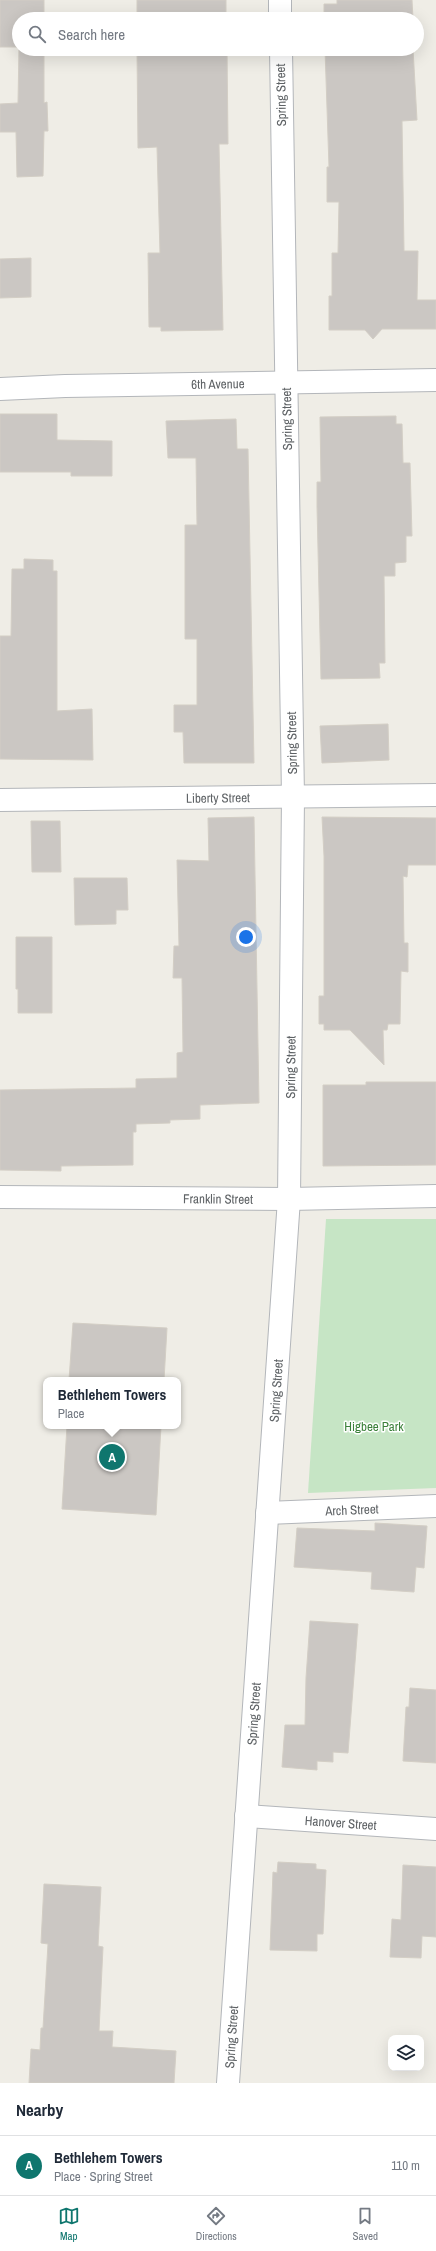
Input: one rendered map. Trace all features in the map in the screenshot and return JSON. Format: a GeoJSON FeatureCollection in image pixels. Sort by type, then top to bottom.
{"type":"FeatureCollection","features":[{"type":"Feature","properties":{"kind":"street"},"geometry":{"type":"LineString","coordinates":[[280,0],[280,12]]}},
{"type":"Feature","properties":{"kind":"street","name":"Spring Street"},"geometry":{"type":"LineString","coordinates":[[228,2083],[289,1199],[293,797],[280,56]]}},
{"type":"Feature","properties":{"kind":"street","name":"6th Avenue"},"geometry":{"type":"LineString","coordinates":[[0,389],[65,386],[287,384],[436,380]]}},
{"type":"Feature","properties":{"kind":"street","name":"Liberty Street"},"geometry":{"type":"LineString","coordinates":[[0,800],[436,795]]}},
{"type":"Feature","properties":{"kind":"street","name":"Franklin Street"},"geometry":{"type":"LineString","coordinates":[[0,1197],[289,1199],[436,1196]]}},
{"type":"Feature","properties":{"kind":"street","name":"Arch Street"},"geometry":{"type":"LineString","coordinates":[[267,1513],[436,1506]]}},
{"type":"Feature","properties":{"kind":"street","name":"Hanover Street"},"geometry":{"type":"LineString","coordinates":[[246,1816],[436,1829]]}},
{"type":"Feature","properties":{"kind":"green space","name":"Higbee Park"},"geometry":{"type":"Polygon","coordinates":[[[326,1219],[436,1219],[436,1488],[308,1493],[326,1219]]]}},
{"type":"Feature","properties":{"kind":"building"},"geometry":{"type":"Polygon","coordinates":[[[0,0],[44,0],[44,12],[12,12],[12,47],[0,47],[0,0]]]}},
{"type":"Feature","properties":{"kind":"building"},"geometry":{"type":"Polygon","coordinates":[[[137,0],[226,0],[226,12],[137,12],[137,0]]]}},
{"type":"Feature","properties":{"kind":"building"},"geometry":{"type":"Polygon","coordinates":[[[337,0],[412,0],[413,12],[324,12],[324,4],[337,4],[337,0]]]}},
{"type":"Feature","properties":{"kind":"building"},"geometry":{"type":"Polygon","coordinates":[[[19,56],[44,56],[44,103],[47,102],[48,131],[44,131],[43,176],[17,177],[16,132],[0,132],[0,104],[18,103],[19,56]]]}},
{"type":"Feature","properties":{"kind":"building"},"geometry":{"type":"Polygon","coordinates":[[[137,56],[227,56],[228,144],[219,144],[223,330],[161,331],[161,327],[149,327],[148,253],[160,253],[157,147],[138,148],[137,56]]]}},
{"type":"Feature","properties":{"kind":"building"},"geometry":{"type":"Polygon","coordinates":[[[325,56],[413,56],[417,120],[402,121],[404,251],[418,251],[417,300],[436,300],[436,329],[382,329],[373,339],[365,330],[329,330],[329,296],[332,296],[332,253],[338,253],[339,202],[327,202],[327,167],[329,167],[325,56]]]}},
{"type":"Feature","properties":{"kind":"building"},"geometry":{"type":"Polygon","coordinates":[[[31,258],[31,297],[0,298],[0,259],[31,258]]]}},
{"type":"Feature","properties":{"kind":"building"},"geometry":{"type":"Polygon","coordinates":[[[0,414],[57,414],[57,440],[112,441],[112,476],[71,476],[71,472],[0,472],[0,414]]]}},
{"type":"Feature","properties":{"kind":"building"},"geometry":{"type":"Polygon","coordinates":[[[396,416],[396,424],[402,424],[403,463],[410,463],[412,536],[406,536],[406,562],[395,563],[395,576],[384,576],[385,663],[379,663],[380,678],[321,679],[317,506],[317,482],[321,482],[320,417],[396,416]]]}},
{"type":"Feature","properties":{"kind":"building"},"geometry":{"type":"Polygon","coordinates":[[[236,419],[237,449],[248,449],[254,763],[184,763],[183,732],[174,732],[174,705],[197,705],[197,639],[185,639],[185,525],[197,525],[196,458],[168,458],[166,421],[236,419]]]}},
{"type":"Feature","properties":{"kind":"building"},"geometry":{"type":"Polygon","coordinates":[[[24,559],[53,560],[53,571],[57,571],[57,711],[92,709],[93,760],[0,759],[0,636],[11,636],[12,569],[24,569],[24,559]]]}},
{"type":"Feature","properties":{"kind":"building"},"geometry":{"type":"Polygon","coordinates":[[[388,724],[389,760],[322,763],[320,726],[388,724]]]}},
{"type":"Feature","properties":{"kind":"building"},"geometry":{"type":"Polygon","coordinates":[[[254,817],[259,1103],[200,1105],[200,1119],[170,1120],[170,1123],[136,1124],[136,1132],[133,1132],[133,1165],[61,1166],[61,1171],[0,1170],[0,1090],[136,1088],[136,1079],[177,1078],[177,1053],[183,1052],[182,978],[173,978],[174,946],[179,946],[177,860],[209,861],[208,818],[254,817]]]}},
{"type":"Feature","properties":{"kind":"building"},"geometry":{"type":"Polygon","coordinates":[[[322,817],[436,818],[436,865],[408,865],[407,877],[403,876],[404,943],[408,943],[408,972],[401,971],[400,1024],[388,1024],[387,1030],[383,1030],[384,1065],[350,1030],[324,1030],[324,1024],[319,1024],[319,996],[324,996],[324,856],[322,817]]]}},
{"type":"Feature","properties":{"kind":"building"},"geometry":{"type":"Polygon","coordinates":[[[31,821],[60,821],[61,872],[32,872],[31,821]]]}},
{"type":"Feature","properties":{"kind":"building"},"geometry":{"type":"Polygon","coordinates":[[[74,878],[127,878],[128,910],[116,910],[116,924],[75,925],[74,878]]]}},
{"type":"Feature","properties":{"kind":"building"},"geometry":{"type":"Polygon","coordinates":[[[16,937],[52,937],[52,1013],[18,1013],[18,989],[16,989],[16,937]]]}},
{"type":"Feature","properties":{"kind":"building"},"geometry":{"type":"Polygon","coordinates":[[[366,1082],[436,1082],[436,1165],[323,1166],[323,1085],[366,1085],[366,1082]]]}},
{"type":"Feature","properties":{"kind":"building"},"geometry":{"type":"Polygon","coordinates":[[[73,1323],[167,1328],[164,1377],[69,1377],[73,1323]]]}},
{"type":"Feature","properties":{"kind":"building"},"geometry":{"type":"Polygon","coordinates":[[[67,1429],[161,1429],[156,1515],[62,1509],[67,1429]]]}},
{"type":"Feature","properties":{"kind":"building"},"geometry":{"type":"Polygon","coordinates":[[[375,1523],[427,1526],[424,1568],[416,1567],[414,1592],[371,1589],[372,1572],[294,1567],[297,1528],[375,1531],[375,1523]]]}},
{"type":"Feature","properties":{"kind":"building"},"geometry":{"type":"Polygon","coordinates":[[[310,1621],[358,1624],[348,1753],[333,1752],[333,1762],[317,1761],[317,1770],[282,1767],[285,1725],[305,1725],[306,1678],[310,1621]]]}},
{"type":"Feature","properties":{"kind":"building"},"geometry":{"type":"Polygon","coordinates":[[[410,1688],[436,1690],[436,1763],[403,1761],[406,1707],[409,1707],[410,1688]]]}},
{"type":"Feature","properties":{"kind":"building"},"geometry":{"type":"Polygon","coordinates":[[[278,1862],[316,1864],[316,1869],[326,1870],[323,1934],[317,1934],[317,1951],[270,1950],[273,1872],[277,1873],[278,1862]]]}},
{"type":"Feature","properties":{"kind":"building"},"geometry":{"type":"Polygon","coordinates":[[[403,1865],[436,1867],[436,1937],[422,1936],[421,1958],[390,1957],[392,1919],[401,1920],[403,1865]]]}},
{"type":"Feature","properties":{"kind":"building"},"geometry":{"type":"Polygon","coordinates":[[[44,1884],[101,1887],[98,1946],[103,1947],[99,2031],[113,2031],[112,2047],[176,2051],[174,2083],[29,2083],[31,2049],[40,2050],[41,2028],[43,2028],[48,1944],[41,1943],[44,1884]]]}},
{"type":"Feature","properties":{"kind":"place","name":"Bethlehem Towers"},"geometry":{"type":"Point","coordinates":[112,1457]}}]}
